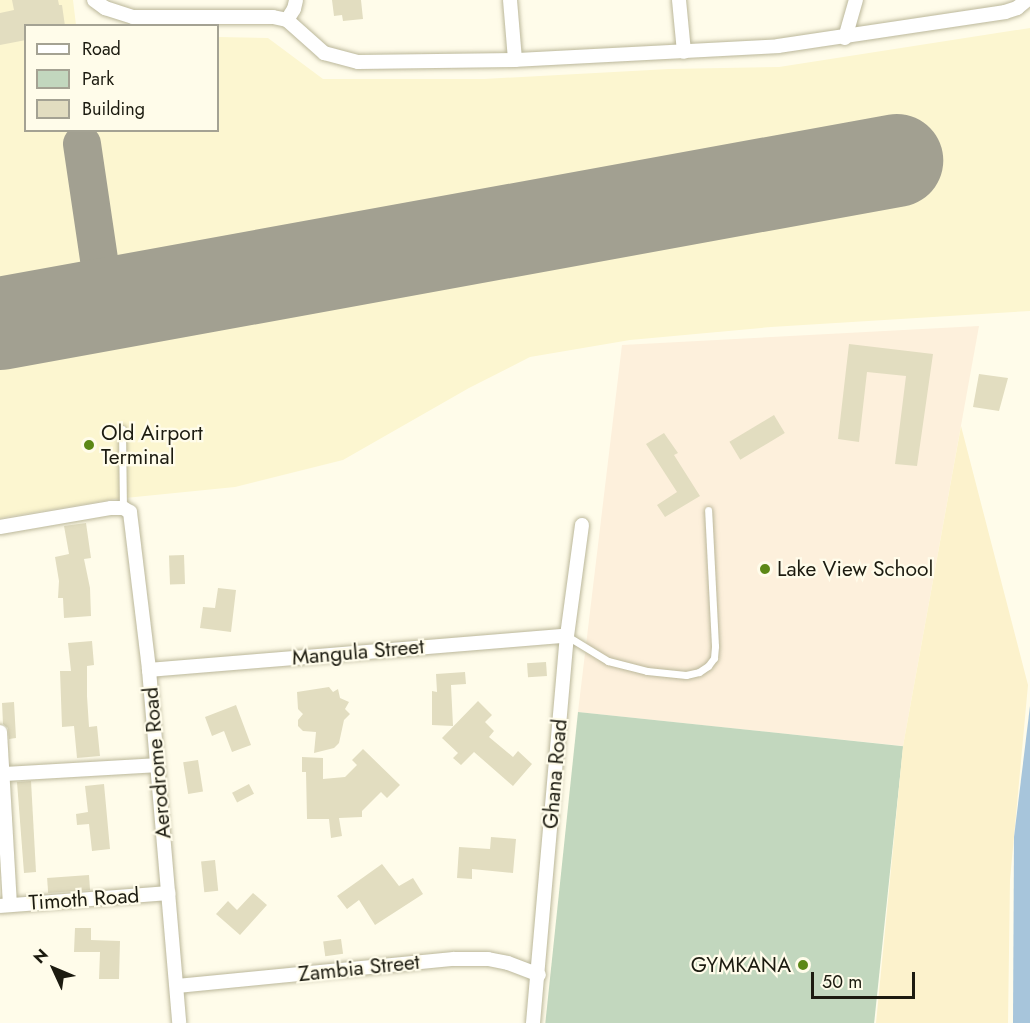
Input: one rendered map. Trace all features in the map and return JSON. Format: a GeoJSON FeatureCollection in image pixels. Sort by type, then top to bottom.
{"type":"FeatureCollection","features":[{"type":"Feature","properties":{"kind":"street"},"geometry":{"type":"LineString","coordinates":[[99,4],[118,0]]}},
{"type":"Feature","properties":{"kind":"street"},"geometry":{"type":"LineString","coordinates":[[287,20],[294,9],[296,0]]}},
{"type":"Feature","properties":{"kind":"street"},"geometry":{"type":"LineString","coordinates":[[510,0],[515,60]]}},
{"type":"Feature","properties":{"kind":"street"},"geometry":{"type":"LineString","coordinates":[[679,0],[684,52]]}},
{"type":"Feature","properties":{"kind":"street"},"geometry":{"type":"LineString","coordinates":[[845,38],[856,0]]}},
{"type":"Feature","properties":{"kind":"street"},"geometry":{"type":"LineString","coordinates":[[99,4],[134,17],[254,15],[287,20],[324,53],[358,62],[515,60],[755,48],[845,38],[1005,12],[1017,8],[1027,0]]}},
{"type":"Feature","properties":{"kind":"street"},"geometry":{"type":"LineString","coordinates":[[0,527],[123,508]]}},
{"type":"Feature","properties":{"kind":"street","name":"Aerodrome Road"},"geometry":{"type":"LineString","coordinates":[[123,508],[130,512],[149,670],[179,1023]]}},
{"type":"Feature","properties":{"kind":"street","name":"Ghana Road"},"geometry":{"type":"LineString","coordinates":[[533,1023],[567,636],[582,525]]}},
{"type":"Feature","properties":{"kind":"street","name":"Mangula Street"},"geometry":{"type":"LineString","coordinates":[[149,670],[567,636]]}},
{"type":"Feature","properties":{"kind":"street"},"geometry":{"type":"LineString","coordinates":[[0,732],[5,906]]}},
{"type":"Feature","properties":{"kind":"street"},"geometry":{"type":"LineString","coordinates":[[3,774],[157,765]]}},
{"type":"Feature","properties":{"kind":"street","name":"Timoth Road"},"geometry":{"type":"LineString","coordinates":[[5,906],[168,893]]}},
{"type":"Feature","properties":{"kind":"street","name":"Zambia Street"},"geometry":{"type":"LineString","coordinates":[[177,986],[454,959],[498,961],[539,975]]}},
{"type":"Feature","properties":{"kind":"lane"},"geometry":{"type":"LineString","coordinates":[[122,429],[123,508]]}},
{"type":"Feature","properties":{"kind":"lane"},"geometry":{"type":"LineString","coordinates":[[567,636],[608,661],[647,670],[686,675],[699,672],[708,666],[714,658],[715,646],[708,510]]}},
{"type":"Feature","properties":{"kind":"shaded area"},"geometry":{"type":"Polygon","coordinates":[[[0,0],[73,0],[76,24],[24,24],[24,132],[219,132],[219,37],[268,38],[323,79],[484,79],[669,69],[779,67],[1030,28],[1030,311],[771,327],[630,340],[530,357],[469,388],[343,460],[235,487],[115,499],[0,518],[0,0]]]}},
{"type":"Feature","properties":{"kind":"shaded area","name":"Lake View School"},"geometry":{"type":"Polygon","coordinates":[[[979,326],[903,746],[578,712],[622,345],[979,326]]]}},
{"type":"Feature","properties":{"kind":"green space"},"geometry":{"type":"Polygon","coordinates":[[[578,712],[903,746],[874,1023],[545,1023],[578,712]]]}},
{"type":"Feature","properties":{"kind":"sand"},"geometry":{"type":"Polygon","coordinates":[[[961,426],[1028,685],[1010,880],[1008,1023],[876,1023],[903,746],[961,426]]]}},
{"type":"Feature","properties":{"kind":"water"},"geometry":{"type":"Polygon","coordinates":[[[1030,706],[1030,1023],[1013,1023],[1014,837],[1030,706]]]}},
{"type":"Feature","properties":{"kind":"building"},"geometry":{"type":"Polygon","coordinates":[[[12,0],[58,0],[59,5],[62,5],[65,24],[24,24],[24,40],[0,45],[0,13],[14,10],[12,0]]]}},
{"type":"Feature","properties":{"kind":"building"},"geometry":{"type":"Polygon","coordinates":[[[332,0],[361,0],[363,19],[343,21],[342,15],[334,16],[332,0]]]}},
{"type":"Feature","properties":{"kind":"building"},"geometry":{"type":"Polygon","coordinates":[[[849,344],[933,354],[917,466],[895,464],[906,376],[867,372],[859,442],[838,439],[849,344]]]}},
{"type":"Feature","properties":{"kind":"building"},"geometry":{"type":"Polygon","coordinates":[[[979,374],[1008,378],[999,411],[973,407],[979,374]]]}},
{"type":"Feature","properties":{"kind":"building"},"geometry":{"type":"Polygon","coordinates":[[[774,415],[785,433],[740,460],[729,442],[774,415]]]}},
{"type":"Feature","properties":{"kind":"building"},"geometry":{"type":"Polygon","coordinates":[[[664,433],[678,453],[674,455],[700,496],[665,517],[657,505],[677,492],[646,444],[664,433]]]}},
{"type":"Feature","properties":{"kind":"building"},"geometry":{"type":"Polygon","coordinates":[[[86,523],[91,558],[84,559],[90,588],[91,616],[64,618],[63,598],[58,598],[59,581],[55,557],[69,554],[64,526],[86,523]]]}},
{"type":"Feature","properties":{"kind":"building"},"geometry":{"type":"Polygon","coordinates":[[[184,555],[185,584],[170,585],[169,556],[184,555]]]}},
{"type":"Feature","properties":{"kind":"building"},"geometry":{"type":"Polygon","coordinates":[[[218,588],[236,590],[231,632],[200,628],[203,607],[215,608],[218,588]]]}},
{"type":"Feature","properties":{"kind":"building"},"geometry":{"type":"Polygon","coordinates":[[[92,641],[94,665],[87,666],[89,727],[97,726],[100,756],[77,758],[74,726],[62,727],[60,671],[71,671],[68,643],[92,641]]]}},
{"type":"Feature","properties":{"kind":"building"},"geometry":{"type":"Polygon","coordinates":[[[546,662],[547,676],[528,677],[527,663],[546,662]]]}},
{"type":"Feature","properties":{"kind":"building"},"geometry":{"type":"Polygon","coordinates":[[[465,672],[466,684],[451,685],[453,726],[432,725],[432,691],[437,692],[436,674],[465,672]]]}},
{"type":"Feature","properties":{"kind":"building"},"geometry":{"type":"Polygon","coordinates":[[[329,687],[333,692],[338,689],[340,698],[349,702],[345,709],[350,714],[344,720],[339,743],[334,748],[314,753],[316,732],[303,731],[298,726],[298,720],[303,714],[298,709],[297,692],[329,687]]]}},
{"type":"Feature","properties":{"kind":"building"},"geometry":{"type":"Polygon","coordinates":[[[478,701],[492,715],[485,722],[494,731],[489,737],[513,757],[518,751],[532,764],[513,786],[474,752],[461,765],[453,758],[458,753],[442,738],[478,701]]]}},
{"type":"Feature","properties":{"kind":"building"},"geometry":{"type":"Polygon","coordinates":[[[14,702],[16,738],[9,739],[8,728],[3,724],[2,703],[14,702]]]}},
{"type":"Feature","properties":{"kind":"building"},"geometry":{"type":"Polygon","coordinates":[[[236,705],[251,745],[232,752],[224,731],[212,736],[205,717],[236,705]]]}},
{"type":"Feature","properties":{"kind":"building"},"geometry":{"type":"Polygon","coordinates":[[[363,749],[400,785],[387,798],[381,792],[362,811],[362,817],[339,818],[342,836],[331,838],[329,819],[307,819],[306,772],[302,772],[302,757],[323,758],[323,779],[345,777],[357,765],[352,760],[363,749]]]}},
{"type":"Feature","properties":{"kind":"building"},"geometry":{"type":"Polygon","coordinates":[[[198,760],[203,792],[188,794],[183,762],[198,760]]]}},
{"type":"Feature","properties":{"kind":"building"},"geometry":{"type":"Polygon","coordinates":[[[31,781],[36,872],[24,873],[17,782],[31,781]]]}},
{"type":"Feature","properties":{"kind":"building"},"geometry":{"type":"Polygon","coordinates":[[[104,784],[110,849],[92,851],[89,824],[77,825],[76,814],[88,812],[85,786],[104,784]]]}},
{"type":"Feature","properties":{"kind":"building"},"geometry":{"type":"Polygon","coordinates":[[[249,784],[254,794],[237,802],[232,793],[249,784]]]}},
{"type":"Feature","properties":{"kind":"building"},"geometry":{"type":"Polygon","coordinates":[[[491,837],[516,839],[513,873],[472,869],[472,879],[457,878],[459,847],[490,849],[491,837]]]}},
{"type":"Feature","properties":{"kind":"building"},"geometry":{"type":"Polygon","coordinates":[[[215,860],[218,891],[204,892],[201,861],[215,860]]]}},
{"type":"Feature","properties":{"kind":"building"},"geometry":{"type":"Polygon","coordinates":[[[382,864],[399,886],[413,878],[423,894],[375,925],[359,900],[347,909],[337,896],[382,864]]]}},
{"type":"Feature","properties":{"kind":"building"},"geometry":{"type":"Polygon","coordinates":[[[89,875],[90,890],[48,893],[47,878],[89,875]]]}},
{"type":"Feature","properties":{"kind":"building"},"geometry":{"type":"Polygon","coordinates":[[[253,893],[267,905],[240,935],[216,914],[228,901],[237,910],[253,893]]]}},
{"type":"Feature","properties":{"kind":"building"},"geometry":{"type":"Polygon","coordinates":[[[75,928],[91,928],[91,940],[120,941],[119,979],[99,979],[100,952],[74,952],[75,928]]]}},
{"type":"Feature","properties":{"kind":"building"},"geometry":{"type":"Polygon","coordinates":[[[341,939],[343,954],[325,956],[323,942],[341,939]]]}},
{"type":"Feature","properties":{"kind":"taxiway"},"geometry":{"type":"LineString","coordinates":[[82,144],[102,279]]}},
{"type":"Feature","properties":{"kind":"runway"},"geometry":{"type":"LineString","coordinates":[[0,323],[896,160]]}},
{"type":"Feature","properties":{"kind":"place","name":"Old Airport Terminal"},"geometry":{"type":"Point","coordinates":[89,445]}},
{"type":"Feature","properties":{"kind":"place","name":"Lake View School"},"geometry":{"type":"Point","coordinates":[765,569]}},
{"type":"Feature","properties":{"kind":"place","name":"GYMKANA"},"geometry":{"type":"Point","coordinates":[803,965]}}]}
